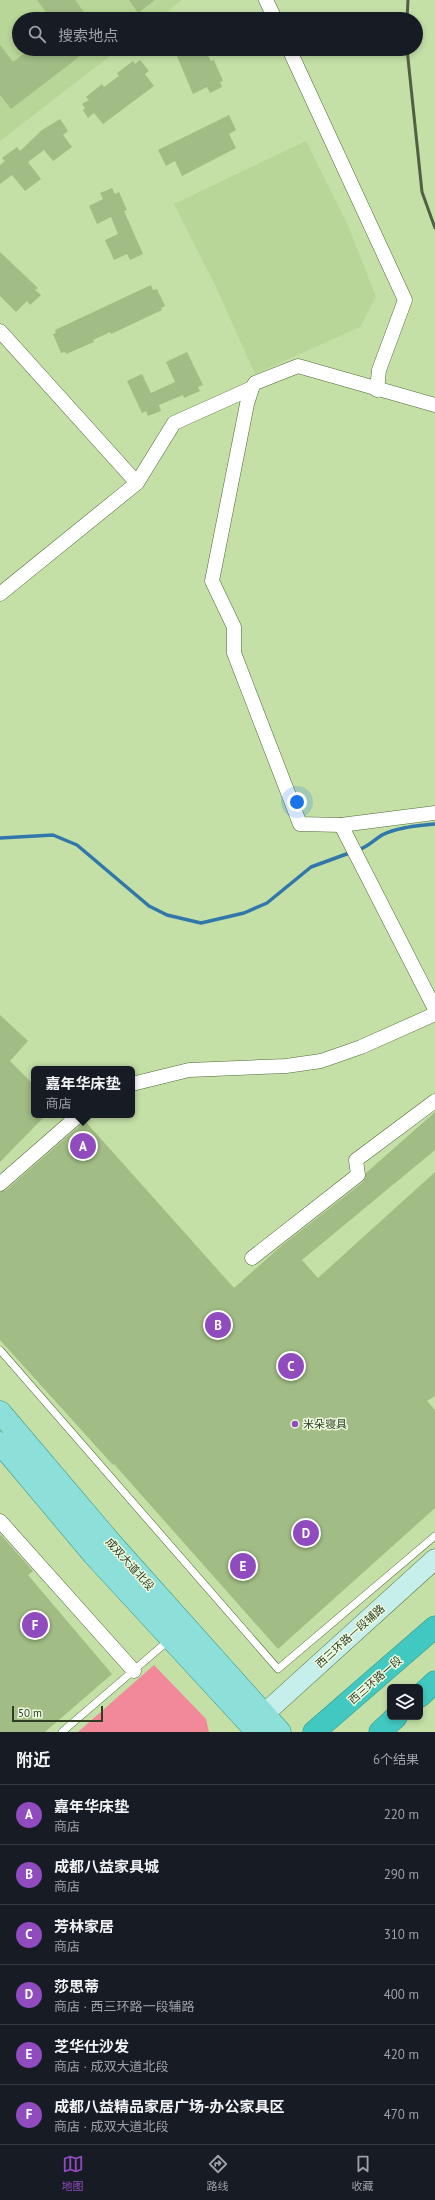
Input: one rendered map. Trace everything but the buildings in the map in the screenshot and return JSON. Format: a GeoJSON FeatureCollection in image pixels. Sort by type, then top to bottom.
{"type":"FeatureCollection","features":[{"type":"Feature","properties":{"kind":"highway","name":"西三环路一段"},"geometry":{"type":"LineString","coordinates":[[314,1732],[435,1627]]}},
{"type":"Feature","properties":{"kind":"highway"},"geometry":{"type":"LineString","coordinates":[[423,1693],[435,1682]]}},
{"type":"Feature","properties":{"kind":"highway"},"geometry":{"type":"LineString","coordinates":[[380,1732],[393,1720]]}},
{"type":"Feature","properties":{"kind":"main road","name":"成双大道北段"},"geometry":{"type":"LineString","coordinates":[[0,1412],[111,1543],[257,1727]]}},
{"type":"Feature","properties":{"kind":"main road","name":"成双大道北段"},"geometry":{"type":"LineString","coordinates":[[0,1443],[94,1554],[170,1638],[257,1727]]}},
{"type":"Feature","properties":{"kind":"main road","name":"西三环路一段辅路"},"geometry":{"type":"LineString","coordinates":[[257,1727],[435,1559]]}},
{"type":"Feature","properties":{"kind":"main road"},"geometry":{"type":"LineString","coordinates":[[257,1727],[280,1732]]}},
{"type":"Feature","properties":{"kind":"street"},"geometry":{"type":"LineString","coordinates":[[266,0],[272,12]]}},
{"type":"Feature","properties":{"kind":"street"},"geometry":{"type":"LineString","coordinates":[[292,56],[404,300],[379,370],[377,390]]}},
{"type":"Feature","properties":{"kind":"street"},"geometry":{"type":"LineString","coordinates":[[0,331],[137,483]]}},
{"type":"Feature","properties":{"kind":"street"},"geometry":{"type":"LineString","coordinates":[[435,405],[377,390],[298,366],[255,383],[252,388],[212,581],[234,627],[234,653],[300,824],[341,825],[435,813]]}},
{"type":"Feature","properties":{"kind":"street"},"geometry":{"type":"LineString","coordinates":[[0,594],[137,483],[174,423],[252,388]]}},
{"type":"Feature","properties":{"kind":"street"},"geometry":{"type":"LineString","coordinates":[[341,825],[435,1009]]}},
{"type":"Feature","properties":{"kind":"street"},"geometry":{"type":"LineString","coordinates":[[135,1083],[189,1070],[286,1066],[321,1061],[360,1047],[435,1014]]}},
{"type":"Feature","properties":{"kind":"street"},"geometry":{"type":"LineString","coordinates":[[252,1258],[358,1175],[356,1160],[435,1101]]}},
{"type":"Feature","properties":{"kind":"street"},"geometry":{"type":"LineString","coordinates":[[0,1184],[76,1118]]}},
{"type":"Feature","properties":{"kind":"street"},"geometry":{"type":"LineString","coordinates":[[0,1521],[134,1671]]}},
{"type":"Feature","properties":{"kind":"lane"},"geometry":{"type":"LineString","coordinates":[[0,1350],[278,1669],[435,1536]]}},
{"type":"Feature","properties":{"kind":"lane"},"geometry":{"type":"LineString","coordinates":[[62,1732],[134,1671],[170,1638]]}},
{"type":"Feature","properties":{"kind":"shaded area"},"geometry":{"type":"Polygon","coordinates":[[[0,0],[182,0],[167,12],[12,12],[12,56],[110,56],[0,141],[0,0]]]}},
{"type":"Feature","properties":{"kind":"shaded area"},"geometry":{"type":"Polygon","coordinates":[[[306,141],[349,228],[376,297],[360,327],[255,374],[216,287],[174,204],[306,141]]]}},
{"type":"Feature","properties":{"kind":"shaded area"},"geometry":{"type":"Polygon","coordinates":[[[154,1665],[206,1719],[209,1732],[78,1732],[154,1665]]]}},
{"type":"Feature","properties":{"kind":"waterway"},"geometry":{"type":"LineString","coordinates":[[358,850],[388,832],[408,827],[435,824]]}},
{"type":"Feature","properties":{"kind":"waterway"},"geometry":{"type":"LineString","coordinates":[[0,838],[53,835],[77,845],[149,906],[167,915],[201,923],[244,913],[267,903],[311,867],[352,852]]}},
{"type":"Feature","properties":{"kind":"railway"},"geometry":{"type":"LineString","coordinates":[[407,12],[408,0]]}},
{"type":"Feature","properties":{"kind":"railway"},"geometry":{"type":"LineString","coordinates":[[408,56],[422,192],[435,228]]}},
{"type":"Feature","properties":{"kind":"place","name":"嘉年华床垫"},"geometry":{"type":"Point","coordinates":[83,1146]}},
{"type":"Feature","properties":{"kind":"place","name":"成都八益家具城"},"geometry":{"type":"Point","coordinates":[218,1325]}},
{"type":"Feature","properties":{"kind":"place","name":"芳林家居"},"geometry":{"type":"Point","coordinates":[291,1366]}},
{"type":"Feature","properties":{"kind":"place","name":"米朵寝具"},"geometry":{"type":"Point","coordinates":[295,1424]}},
{"type":"Feature","properties":{"kind":"place","name":"莎思蒂"},"geometry":{"type":"Point","coordinates":[306,1533]}},
{"type":"Feature","properties":{"kind":"place","name":"芝华仕沙发"},"geometry":{"type":"Point","coordinates":[243,1566]}},
{"type":"Feature","properties":{"kind":"place","name":"成都八益精品家居广场-办公家具区"},"geometry":{"type":"Point","coordinates":[35,1625]}}]}
